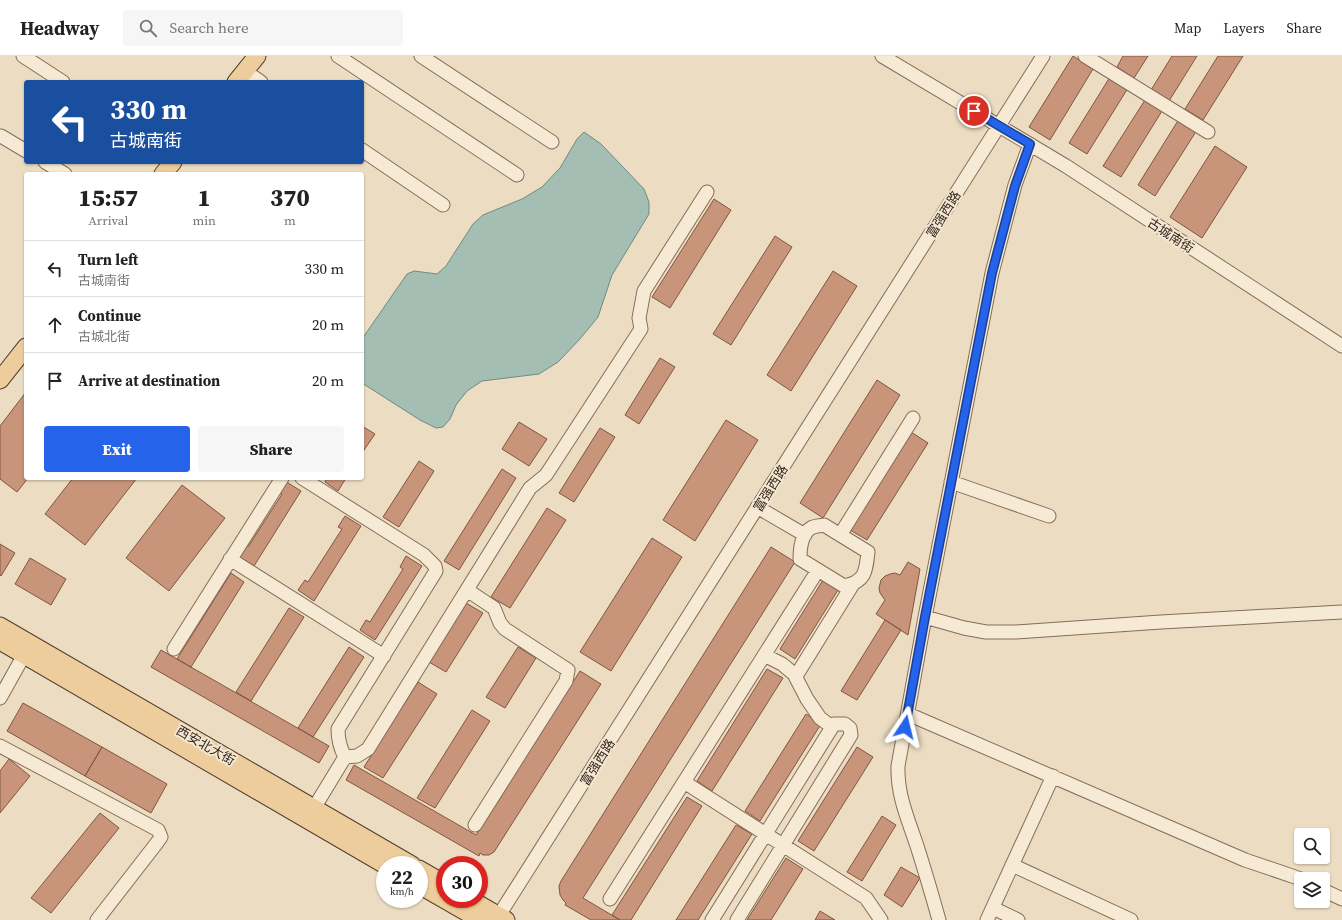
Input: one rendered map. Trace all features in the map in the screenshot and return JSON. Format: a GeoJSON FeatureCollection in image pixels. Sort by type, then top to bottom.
{"type":"FeatureCollection","features":[{"type":"Feature","properties":{"kind":"main road"},"geometry":{"type":"LineString","coordinates":[[241,77],[257,56]]}},
{"type":"Feature","properties":{"kind":"main road"},"geometry":{"type":"LineString","coordinates":[[165,172],[171,164]]}},
{"type":"Feature","properties":{"kind":"main road"},"geometry":{"type":"LineString","coordinates":[[0,380],[24,350]]}},
{"type":"Feature","properties":{"kind":"main road","name":"西安北大街"},"geometry":{"type":"LineString","coordinates":[[0,626],[397,856]]}},
{"type":"Feature","properties":{"kind":"main road","name":"西安北大街"},"geometry":{"type":"LineString","coordinates":[[0,642],[376,860]]}},
{"type":"Feature","properties":{"kind":"main road"},"geometry":{"type":"LineString","coordinates":[[428,890],[480,920]]}},
{"type":"Feature","properties":{"kind":"main road"},"geometry":{"type":"LineString","coordinates":[[484,908],[501,919]]}},
{"type":"Feature","properties":{"kind":"street"},"geometry":{"type":"LineString","coordinates":[[23,56],[60,80]]}},
{"type":"Feature","properties":{"kind":"street"},"geometry":{"type":"LineString","coordinates":[[338,56],[517,175]]}},
{"type":"Feature","properties":{"kind":"street"},"geometry":{"type":"LineString","coordinates":[[421,56],[552,142]]}},
{"type":"Feature","properties":{"kind":"street","name":"古城南街"},"geometry":{"type":"LineString","coordinates":[[882,56],[1066,166],[1342,346]]}},
{"type":"Feature","properties":{"kind":"street","name":"富强西路"},"geometry":{"type":"LineString","coordinates":[[501,919],[757,508],[1043,56]]}},
{"type":"Feature","properties":{"kind":"street"},"geometry":{"type":"LineString","coordinates":[[1084,56],[1208,132]]}},
{"type":"Feature","properties":{"kind":"street"},"geometry":{"type":"LineString","coordinates":[[241,77],[253,80]]}},
{"type":"Feature","properties":{"kind":"street"},"geometry":{"type":"LineString","coordinates":[[1,136],[24,150]]}},
{"type":"Feature","properties":{"kind":"street"},"geometry":{"type":"LineString","coordinates":[[939,920],[928,881],[900,796],[898,766],[925,617],[992,273],[1015,186],[1030,144]]}},
{"type":"Feature","properties":{"kind":"street"},"geometry":{"type":"LineString","coordinates":[[364,151],[443,205]]}},
{"type":"Feature","properties":{"kind":"street"},"geometry":{"type":"LineString","coordinates":[[48,164],[62,172]]}},
{"type":"Feature","properties":{"kind":"street"},"geometry":{"type":"LineString","coordinates":[[345,757],[357,756],[368,749],[530,488],[546,475],[642,329],[639,318],[644,292],[707,192]]}},
{"type":"Feature","properties":{"kind":"street"},"geometry":{"type":"LineString","coordinates":[[840,534],[913,418]]}},
{"type":"Feature","properties":{"kind":"street"},"geometry":{"type":"LineString","coordinates":[[174,648],[281,480]]}},
{"type":"Feature","properties":{"kind":"street"},"geometry":{"type":"LineString","coordinates":[[305,480],[424,555],[435,566],[436,571],[338,729],[340,749],[345,757]]}},
{"type":"Feature","properties":{"kind":"street"},"geometry":{"type":"LineString","coordinates":[[951,482],[1049,516]]}},
{"type":"Feature","properties":{"kind":"street"},"geometry":{"type":"LineString","coordinates":[[757,508],[805,536]]}},
{"type":"Feature","properties":{"kind":"street"},"geometry":{"type":"LineString","coordinates":[[796,676],[853,584],[864,574],[868,552],[824,524],[811,528],[800,546],[800,559],[844,586],[853,584]]}},
{"type":"Feature","properties":{"kind":"street"},"geometry":{"type":"LineString","coordinates":[[230,559],[384,656]]}},
{"type":"Feature","properties":{"kind":"street"},"geometry":{"type":"LineString","coordinates":[[610,899],[818,570]]}},
{"type":"Feature","properties":{"kind":"street"},"geometry":{"type":"LineString","coordinates":[[467,590],[494,608],[500,623],[505,628],[568,670],[566,681],[475,824]]}},
{"type":"Feature","properties":{"kind":"street"},"geometry":{"type":"LineString","coordinates":[[925,617],[964,628],[994,632],[1342,612]]}},
{"type":"Feature","properties":{"kind":"street"},"geometry":{"type":"LineString","coordinates":[[0,698],[24,655]]}},
{"type":"Feature","properties":{"kind":"street"},"geometry":{"type":"LineString","coordinates":[[764,655],[782,664],[796,676],[811,706],[820,718],[832,727]]}},
{"type":"Feature","properties":{"kind":"street"},"geometry":{"type":"LineString","coordinates":[[908,714],[1245,860],[1294,877]]}},
{"type":"Feature","properties":{"kind":"street"},"geometry":{"type":"LineString","coordinates":[[712,920],[834,724],[845,724],[850,728],[851,735],[737,920]]}},
{"type":"Feature","properties":{"kind":"street"},"geometry":{"type":"LineString","coordinates":[[0,746],[158,830],[161,837],[97,920]]}},
{"type":"Feature","properties":{"kind":"street"},"geometry":{"type":"LineString","coordinates":[[314,808],[345,757]]}},
{"type":"Feature","properties":{"kind":"street"},"geometry":{"type":"LineString","coordinates":[[987,920],[1053,776]]}},
{"type":"Feature","properties":{"kind":"street"},"geometry":{"type":"LineString","coordinates":[[684,782],[866,898],[881,920]]}},
{"type":"Feature","properties":{"kind":"street"},"geometry":{"type":"LineString","coordinates":[[1012,865],[1131,920]]}},
{"type":"Feature","properties":{"kind":"street"},"geometry":{"type":"LineString","coordinates":[[1330,893],[1342,899]]}},
{"type":"Feature","properties":{"kind":"street"},"geometry":{"type":"LineString","coordinates":[[993,908],[1018,920]]}},
{"type":"Feature","properties":{"kind":"shaded area"},"geometry":{"type":"Polygon","coordinates":[[[584,132],[601,144],[644,189],[649,202],[649,214],[612,275],[598,317],[579,340],[558,362],[539,374],[482,381],[467,391],[456,405],[450,419],[443,427],[436,428],[420,420],[364,384],[364,336],[407,274],[414,271],[437,274],[446,266],[473,224],[483,215],[522,199],[542,187],[560,168],[577,139],[584,132]]]}},
{"type":"Feature","properties":{"kind":"building"},"geometry":{"type":"Polygon","coordinates":[[[1073,56],[1093,69],[1050,140],[1029,127],[1073,56]]]}},
{"type":"Feature","properties":{"kind":"building"},"geometry":{"type":"Polygon","coordinates":[[[1123,56],[1148,56],[1134,78],[1117,67],[1123,56]]]}},
{"type":"Feature","properties":{"kind":"building"},"geometry":{"type":"Polygon","coordinates":[[[1172,56],[1197,56],[1169,101],[1151,90],[1172,56]]]}},
{"type":"Feature","properties":{"kind":"building"},"geometry":{"type":"Polygon","coordinates":[[[1218,56],[1243,56],[1203,120],[1185,109],[1218,56]]]}},
{"type":"Feature","properties":{"kind":"building"},"geometry":{"type":"Polygon","coordinates":[[[1110,77],[1128,88],[1087,154],[1069,143],[1110,77]]]}},
{"type":"Feature","properties":{"kind":"building"},"geometry":{"type":"Polygon","coordinates":[[[1145,100],[1162,111],[1121,177],[1103,166],[1145,100]]]}},
{"type":"Feature","properties":{"kind":"building"},"geometry":{"type":"Polygon","coordinates":[[[1179,119],[1197,130],[1155,196],[1138,185],[1179,119]]]}},
{"type":"Feature","properties":{"kind":"building"},"geometry":{"type":"Polygon","coordinates":[[[1215,146],[1247,167],[1202,238],[1170,217],[1215,146]]]}},
{"type":"Feature","properties":{"kind":"building"},"geometry":{"type":"Polygon","coordinates":[[[714,199],[731,210],[670,308],[652,297],[714,199]]]}},
{"type":"Feature","properties":{"kind":"building"},"geometry":{"type":"Polygon","coordinates":[[[775,236],[792,247],[731,345],[713,334],[775,236]]]}},
{"type":"Feature","properties":{"kind":"building"},"geometry":{"type":"Polygon","coordinates":[[[833,271],[857,286],[791,391],[767,375],[833,271]]]}},
{"type":"Feature","properties":{"kind":"building"},"geometry":{"type":"Polygon","coordinates":[[[660,358],[675,367],[639,424],[625,415],[660,358]]]}},
{"type":"Feature","properties":{"kind":"building"},"geometry":{"type":"Polygon","coordinates":[[[877,380],[900,395],[823,518],[800,503],[877,380]]]}},
{"type":"Feature","properties":{"kind":"building"},"geometry":{"type":"Polygon","coordinates":[[[24,395],[24,480],[26,480],[17,492],[0,479],[0,426],[24,395]]]}},
{"type":"Feature","properties":{"kind":"building"},"geometry":{"type":"Polygon","coordinates":[[[726,420],[758,440],[695,541],[663,520],[726,420]]]}},
{"type":"Feature","properties":{"kind":"building"},"geometry":{"type":"Polygon","coordinates":[[[519,422],[547,439],[529,466],[502,449],[519,422]]]}},
{"type":"Feature","properties":{"kind":"building"},"geometry":{"type":"Polygon","coordinates":[[[364,427],[375,434],[364,450],[364,427]]]}},
{"type":"Feature","properties":{"kind":"building"},"geometry":{"type":"Polygon","coordinates":[[[600,428],[615,437],[574,502],[559,493],[600,428]]]}},
{"type":"Feature","properties":{"kind":"building"},"geometry":{"type":"Polygon","coordinates":[[[911,432],[928,443],[867,540],[850,530],[911,432]]]}},
{"type":"Feature","properties":{"kind":"building"},"geometry":{"type":"Polygon","coordinates":[[[419,461],[434,471],[399,527],[383,517],[419,461]]]}},
{"type":"Feature","properties":{"kind":"building"},"geometry":{"type":"Polygon","coordinates":[[[502,469],[516,478],[459,570],[444,561],[502,469]]]}},
{"type":"Feature","properties":{"kind":"building"},"geometry":{"type":"Polygon","coordinates":[[[71,480],[135,480],[85,545],[45,514],[71,480]]]}},
{"type":"Feature","properties":{"kind":"building"},"geometry":{"type":"Polygon","coordinates":[[[326,480],[345,480],[338,491],[325,482],[326,480]]]}},
{"type":"Feature","properties":{"kind":"building"},"geometry":{"type":"Polygon","coordinates":[[[285,481],[301,491],[254,566],[238,556],[245,545],[248,547],[282,494],[278,492],[285,481]]]}},
{"type":"Feature","properties":{"kind":"building"},"geometry":{"type":"Polygon","coordinates":[[[182,485],[225,518],[169,591],[126,558],[182,485]]]}},
{"type":"Feature","properties":{"kind":"building"},"geometry":{"type":"Polygon","coordinates":[[[547,508],[566,520],[510,608],[491,597],[547,508]]]}},
{"type":"Feature","properties":{"kind":"building"},"geometry":{"type":"Polygon","coordinates":[[[345,516],[361,526],[314,601],[298,590],[305,580],[308,582],[342,529],[338,527],[345,516]]]}},
{"type":"Feature","properties":{"kind":"building"},"geometry":{"type":"Polygon","coordinates":[[[652,538],[682,557],[611,671],[580,652],[652,538]]]}},
{"type":"Feature","properties":{"kind":"building"},"geometry":{"type":"Polygon","coordinates":[[[0,544],[15,553],[1,576],[0,575],[0,544]]]}},
{"type":"Feature","properties":{"kind":"building"},"geometry":{"type":"Polygon","coordinates":[[[771,547],[795,562],[583,898],[620,920],[591,920],[565,905],[566,903],[560,895],[559,886],[561,881],[771,547]]]}},
{"type":"Feature","properties":{"kind":"building"},"geometry":{"type":"Polygon","coordinates":[[[406,556],[422,566],[375,640],[360,630],[366,620],[370,622],[403,569],[400,567],[406,556]]]}},
{"type":"Feature","properties":{"kind":"building"},"geometry":{"type":"Polygon","coordinates":[[[30,558],[66,579],[51,605],[15,584],[30,558]]]}},
{"type":"Feature","properties":{"kind":"building"},"geometry":{"type":"Polygon","coordinates":[[[908,562],[920,569],[908,635],[876,614],[885,600],[880,593],[879,588],[881,580],[890,574],[895,573],[900,575],[908,562]]]}},
{"type":"Feature","properties":{"kind":"building"},"geometry":{"type":"Polygon","coordinates":[[[231,573],[244,582],[191,667],[177,659],[231,573]]]}},
{"type":"Feature","properties":{"kind":"building"},"geometry":{"type":"Polygon","coordinates":[[[823,580],[838,590],[795,659],[780,649],[823,580]]]}},
{"type":"Feature","properties":{"kind":"building"},"geometry":{"type":"Polygon","coordinates":[[[466,603],[483,613],[446,672],[429,662],[466,603]]]}},
{"type":"Feature","properties":{"kind":"building"},"geometry":{"type":"Polygon","coordinates":[[[289,608],[304,617],[251,701],[236,692],[289,608]]]}},
{"type":"Feature","properties":{"kind":"building"},"geometry":{"type":"Polygon","coordinates":[[[885,620],[901,630],[857,700],[841,691],[885,620]]]}},
{"type":"Feature","properties":{"kind":"building"},"geometry":{"type":"Polygon","coordinates":[[[349,647],[364,657],[313,737],[298,728],[349,647]]]}},
{"type":"Feature","properties":{"kind":"building"},"geometry":{"type":"Polygon","coordinates":[[[518,647],[536,658],[505,708],[486,697],[518,647]]]}},
{"type":"Feature","properties":{"kind":"building"},"geometry":{"type":"Polygon","coordinates":[[[161,650],[329,746],[319,763],[151,667],[161,650]]]}},
{"type":"Feature","properties":{"kind":"building"},"geometry":{"type":"Polygon","coordinates":[[[767,669],[783,678],[712,791],[697,781],[767,669]]]}},
{"type":"Feature","properties":{"kind":"building"},"geometry":{"type":"Polygon","coordinates":[[[580,671],[601,684],[494,852],[489,855],[483,855],[480,853],[479,856],[346,780],[354,765],[476,835],[580,671]]]}},
{"type":"Feature","properties":{"kind":"building"},"geometry":{"type":"Polygon","coordinates":[[[418,682],[437,694],[383,778],[364,767],[418,682]]]}},
{"type":"Feature","properties":{"kind":"building"},"geometry":{"type":"Polygon","coordinates":[[[23,703],[102,747],[85,776],[7,731],[23,703]]]}},
{"type":"Feature","properties":{"kind":"building"},"geometry":{"type":"Polygon","coordinates":[[[472,710],[490,721],[435,808],[417,798],[472,710]]]}},
{"type":"Feature","properties":{"kind":"building"},"geometry":{"type":"Polygon","coordinates":[[[806,714],[821,724],[760,821],[745,811],[806,714]]]}},
{"type":"Feature","properties":{"kind":"building"},"geometry":{"type":"Polygon","coordinates":[[[102,747],[167,784],[151,813],[85,776],[102,747]]]}},
{"type":"Feature","properties":{"kind":"building"},"geometry":{"type":"Polygon","coordinates":[[[857,747],[873,757],[814,851],[798,841],[857,747]]]}},
{"type":"Feature","properties":{"kind":"building"},"geometry":{"type":"Polygon","coordinates":[[[9,759],[30,776],[0,813],[0,771],[9,759]]]}},
{"type":"Feature","properties":{"kind":"building"},"geometry":{"type":"Polygon","coordinates":[[[687,797],[702,806],[631,920],[620,920],[612,915],[687,797]]]}},
{"type":"Feature","properties":{"kind":"building"},"geometry":{"type":"Polygon","coordinates":[[[100,813],[119,828],[51,913],[31,898],[100,813]]]}},
{"type":"Feature","properties":{"kind":"building"},"geometry":{"type":"Polygon","coordinates":[[[882,816],[896,825],[862,881],[847,872],[882,816]]]}},
{"type":"Feature","properties":{"kind":"building"},"geometry":{"type":"Polygon","coordinates":[[[736,825],[752,834],[698,920],[676,920],[736,825]]]}},
{"type":"Feature","properties":{"kind":"building"},"geometry":{"type":"Polygon","coordinates":[[[786,858],[803,869],[771,920],[747,920],[786,858]]]}},
{"type":"Feature","properties":{"kind":"building"},"geometry":{"type":"Polygon","coordinates":[[[901,867],[920,878],[902,907],[884,895],[901,867]]]}},
{"type":"Feature","properties":{"kind":"building"},"geometry":{"type":"Polygon","coordinates":[[[820,911],[835,920],[815,920],[820,911]]]}},
{"type":"Feature","properties":{"kind":"route"},"geometry":{"type":"LineString","coordinates":[[905,727],[992,273],[1015,186],[1030,144],[974,111]]}}]}
